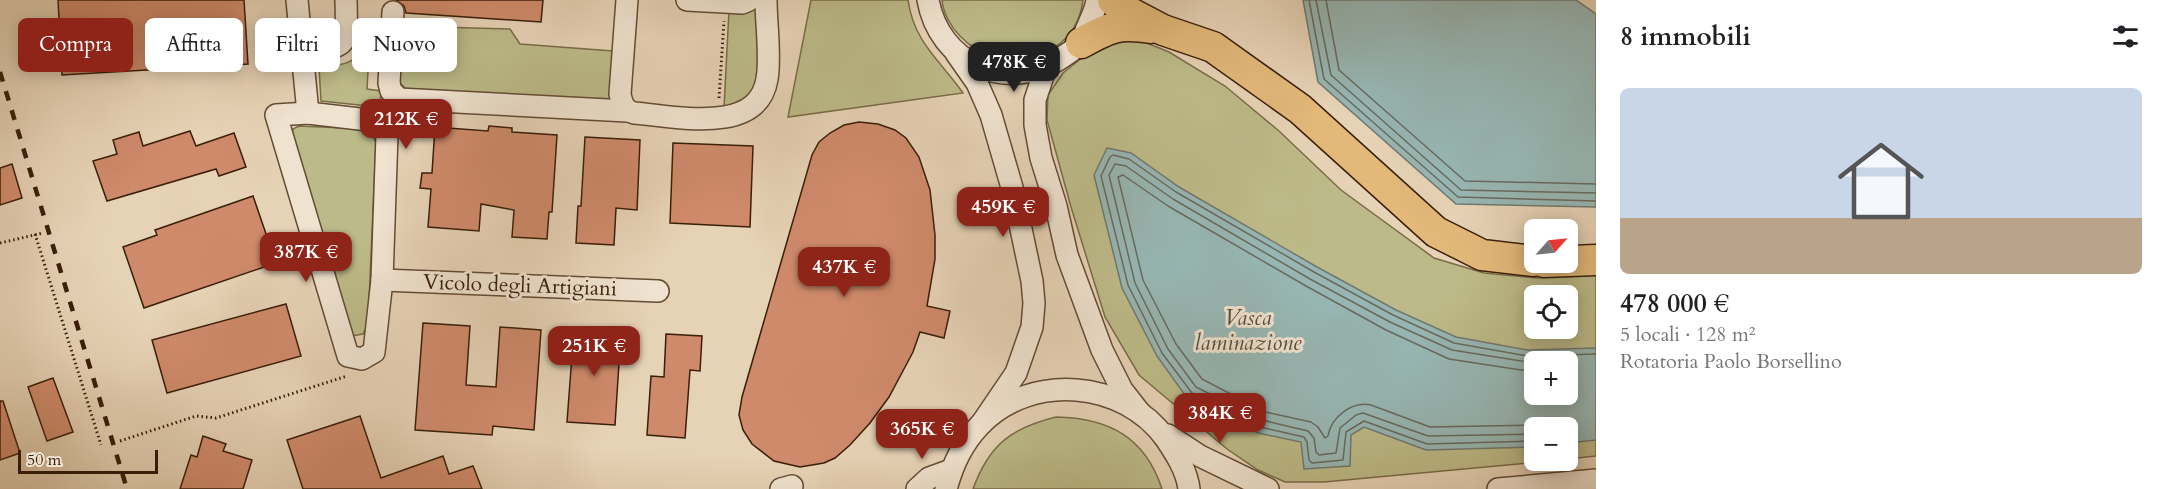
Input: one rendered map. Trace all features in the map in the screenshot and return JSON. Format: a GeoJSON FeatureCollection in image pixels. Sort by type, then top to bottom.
{"type":"FeatureCollection","features":[{"type":"Feature","properties":{"kind":"highway"},"geometry":{"type":"LineString","coordinates":[[1113,0],[1121,8],[1163,30],[1213,47],[1300,109],[1436,232],[1482,255],[1524,260]]}},
{"type":"Feature","properties":{"kind":"highway"},"geometry":{"type":"LineString","coordinates":[[1081,43],[1108,28],[1120,26],[1129,25],[1163,30]]}},
{"type":"Feature","properties":{"kind":"highway"},"geometry":{"type":"LineString","coordinates":[[1578,261],[1596,260]]}},
{"type":"Feature","properties":{"kind":"street"},"geometry":{"type":"LineString","coordinates":[[297,0],[299,18]]}},
{"type":"Feature","properties":{"kind":"street"},"geometry":{"type":"LineString","coordinates":[[340,45],[344,42],[347,33],[346,0]]}},
{"type":"Feature","properties":{"kind":"street"},"geometry":{"type":"LineString","coordinates":[[627,0],[620,94],[622,104],[627,111]]}},
{"type":"Feature","properties":{"kind":"street"},"geometry":{"type":"LineString","coordinates":[[687,0],[742,3],[749,0]]}},
{"type":"Feature","properties":{"kind":"street"},"geometry":{"type":"LineString","coordinates":[[393,12],[389,82],[391,91],[399,99],[627,111],[720,119],[735,116],[749,109],[765,90],[768,76],[766,0]]}},
{"type":"Feature","properties":{"kind":"street"},"geometry":{"type":"LineString","coordinates":[[917,489],[929,478],[948,480],[964,445],[1017,373],[1032,327],[1034,303],[1032,281],[1013,191],[991,115],[977,83],[941,35],[931,14],[928,0]]}},
{"type":"Feature","properties":{"kind":"street"},"geometry":{"type":"LineString","coordinates":[[956,53],[976,66],[999,73],[1023,73],[1046,67],[1081,43],[1097,0]]}},
{"type":"Feature","properties":{"kind":"street"},"geometry":{"type":"LineString","coordinates":[[1046,67],[1035,100],[1035,125],[1041,158],[1056,206],[1067,255],[1102,350],[1122,390],[1140,413]]}},
{"type":"Feature","properties":{"kind":"street"},"geometry":{"type":"LineString","coordinates":[[304,72],[308,113]]}},
{"type":"Feature","properties":{"kind":"street"},"geometry":{"type":"LineString","coordinates":[[308,113],[378,121],[387,135],[382,280],[374,352],[362,359],[348,356],[276,115],[308,113]]}},
{"type":"Feature","properties":{"kind":"street","name":"Vicolo degli Artigiani"},"geometry":{"type":"LineString","coordinates":[[382,280],[658,291]]}},
{"type":"Feature","properties":{"kind":"street"},"geometry":{"type":"LineString","coordinates":[[982,423],[1018,399],[1038,393],[1059,389],[1102,394],[1140,413],[1159,429],[1200,456],[1268,489]]}},
{"type":"Feature","properties":{"kind":"street"},"geometry":{"type":"LineString","coordinates":[[1159,429],[1177,454],[1189,489]]}},
{"type":"Feature","properties":{"kind":"street"},"geometry":{"type":"LineString","coordinates":[[1498,489],[1596,480]]}},
{"type":"Feature","properties":{"kind":"path"},"geometry":{"type":"LineString","coordinates":[[719,99],[724,21]]}},
{"type":"Feature","properties":{"kind":"path"},"geometry":{"type":"LineString","coordinates":[[0,243],[43,232]]}},
{"type":"Feature","properties":{"kind":"path"},"geometry":{"type":"LineString","coordinates":[[35,234],[101,445]]}},
{"type":"Feature","properties":{"kind":"path"},"geometry":{"type":"LineString","coordinates":[[120,441],[196,416],[216,418],[345,378],[362,359]]}},
{"type":"Feature","properties":{"kind":"shaded area"},"geometry":{"type":"Polygon","coordinates":[[[760,0],[761,53],[757,81],[753,92],[746,100],[724,108],[729,10],[760,0]]]}},
{"type":"Feature","properties":{"kind":"shaded area"},"geometry":{"type":"Polygon","coordinates":[[[811,0],[908,0],[911,15],[922,40],[963,93],[788,117],[811,0]]]}},
{"type":"Feature","properties":{"kind":"shaded area"},"geometry":{"type":"Polygon","coordinates":[[[942,0],[1083,0],[1078,21],[1067,37],[1052,49],[1034,57],[1015,59],[995,57],[977,49],[960,36],[948,20],[942,0]]]}},
{"type":"Feature","properties":{"kind":"shaded area"},"geometry":{"type":"Polygon","coordinates":[[[457,28],[510,29],[520,44],[613,51],[611,102],[407,90],[397,80],[397,72],[457,72],[457,28]]]}},
{"type":"Feature","properties":{"kind":"shaded area"},"geometry":{"type":"Polygon","coordinates":[[[1125,38],[1147,43],[1169,52],[1225,86],[1279,131],[1341,190],[1434,258],[1484,273],[1538,278],[1596,272],[1596,456],[1578,458],[1578,417],[1524,417],[1524,463],[1324,482],[1285,482],[1258,470],[1227,449],[1139,375],[1105,317],[1047,120],[1048,95],[1063,73],[1083,57],[1105,45],[1125,38]]]}},
{"type":"Feature","properties":{"kind":"shaded area"},"geometry":{"type":"Polygon","coordinates":[[[352,60],[352,72],[368,72],[367,89],[381,91],[378,107],[321,101],[319,72],[340,72],[340,65],[352,60]]]}},
{"type":"Feature","properties":{"kind":"shaded area"},"geometry":{"type":"Polygon","coordinates":[[[299,126],[366,129],[372,134],[376,143],[368,324],[363,334],[352,336],[290,142],[293,129],[299,126]]]}},
{"type":"Feature","properties":{"kind":"shaded area"},"geometry":{"type":"Polygon","coordinates":[[[1056,417],[1093,421],[1122,434],[1146,456],[1162,489],[973,489],[986,461],[1004,441],[1026,427],[1056,417]]]}},
{"type":"Feature","properties":{"kind":"water"},"geometry":{"type":"Polygon","coordinates":[[[1303,0],[1576,0],[1596,14],[1596,207],[1456,204],[1318,82],[1303,0]]]}},
{"type":"Feature","properties":{"kind":"water","name":"Vasca laminazione"},"geometry":{"type":"Polygon","coordinates":[[[1107,148],[1131,153],[1179,187],[1317,267],[1396,310],[1456,337],[1528,350],[1596,348],[1596,440],[1578,442],[1578,417],[1524,417],[1524,447],[1426,450],[1364,427],[1351,435],[1350,466],[1304,469],[1301,442],[1258,433],[1187,398],[1157,356],[1122,288],[1094,175],[1107,148]]]}},
{"type":"Feature","properties":{"kind":"building"},"geometry":{"type":"Polygon","coordinates":[[[58,0],[244,0],[248,64],[243,64],[243,18],[145,18],[145,70],[133,71],[133,18],[59,18],[58,0]]]}},
{"type":"Feature","properties":{"kind":"building"},"geometry":{"type":"Polygon","coordinates":[[[396,0],[543,0],[541,22],[406,13],[404,6],[396,0]]]}},
{"type":"Feature","properties":{"kind":"building"},"geometry":{"type":"Polygon","coordinates":[[[62,72],[113,72],[62,75],[62,72]]]}},
{"type":"Feature","properties":{"kind":"building"},"geometry":{"type":"Polygon","coordinates":[[[859,122],[878,124],[895,130],[906,138],[919,157],[930,190],[935,235],[935,259],[927,306],[950,311],[944,338],[920,332],[913,352],[889,397],[850,445],[835,458],[824,463],[800,467],[774,461],[752,444],[743,430],[739,415],[742,397],[812,155],[819,142],[830,133],[844,125],[859,122]]]}},
{"type":"Feature","properties":{"kind":"building"},"geometry":{"type":"Polygon","coordinates":[[[489,126],[512,128],[512,132],[557,135],[552,212],[549,212],[547,239],[512,237],[514,210],[481,204],[479,231],[428,227],[431,189],[420,188],[422,173],[432,173],[435,127],[488,131],[489,126]]]}},
{"type":"Feature","properties":{"kind":"building"},"geometry":{"type":"Polygon","coordinates":[[[190,131],[196,146],[234,133],[246,167],[219,176],[216,169],[107,201],[93,161],[117,154],[113,140],[139,132],[143,146],[190,131]]]}},
{"type":"Feature","properties":{"kind":"building"},"geometry":{"type":"Polygon","coordinates":[[[585,137],[640,140],[637,210],[616,208],[614,245],[576,243],[578,206],[581,206],[585,137]]]}},
{"type":"Feature","properties":{"kind":"building"},"geometry":{"type":"Polygon","coordinates":[[[673,143],[753,146],[750,227],[670,223],[673,143]]]}},
{"type":"Feature","properties":{"kind":"building"},"geometry":{"type":"Polygon","coordinates":[[[12,164],[22,198],[0,205],[0,168],[12,164]]]}},
{"type":"Feature","properties":{"kind":"building"},"geometry":{"type":"Polygon","coordinates":[[[253,196],[276,263],[144,308],[123,247],[157,235],[155,230],[253,196]]]}},
{"type":"Feature","properties":{"kind":"building"},"geometry":{"type":"Polygon","coordinates":[[[286,304],[301,356],[167,393],[152,340],[286,304]]]}},
{"type":"Feature","properties":{"kind":"building"},"geometry":{"type":"Polygon","coordinates":[[[423,323],[470,326],[466,385],[496,387],[500,327],[541,330],[534,430],[493,426],[492,435],[415,430],[423,323]]]}},
{"type":"Feature","properties":{"kind":"building"},"geometry":{"type":"Polygon","coordinates":[[[574,329],[621,332],[615,425],[567,422],[574,329]]]}},
{"type":"Feature","properties":{"kind":"building"},"geometry":{"type":"Polygon","coordinates":[[[666,334],[702,336],[700,371],[690,370],[685,438],[647,435],[651,376],[664,377],[666,334]]]}},
{"type":"Feature","properties":{"kind":"building"},"geometry":{"type":"Polygon","coordinates":[[[53,378],[73,432],[47,441],[28,387],[53,378]]]}},
{"type":"Feature","properties":{"kind":"building"},"geometry":{"type":"Polygon","coordinates":[[[0,401],[3,401],[20,453],[0,460],[0,401]]]}},
{"type":"Feature","properties":{"kind":"building"},"geometry":{"type":"Polygon","coordinates":[[[360,416],[381,478],[443,456],[449,474],[473,466],[482,489],[303,489],[287,440],[360,416]]]}},
{"type":"Feature","properties":{"kind":"building"},"geometry":{"type":"Polygon","coordinates":[[[203,436],[226,444],[223,451],[252,460],[243,489],[180,489],[191,455],[197,457],[203,436]]]}},
{"type":"Feature","properties":{"kind":"railway"},"geometry":{"type":"LineString","coordinates":[[0,72],[127,489]]}}]}
